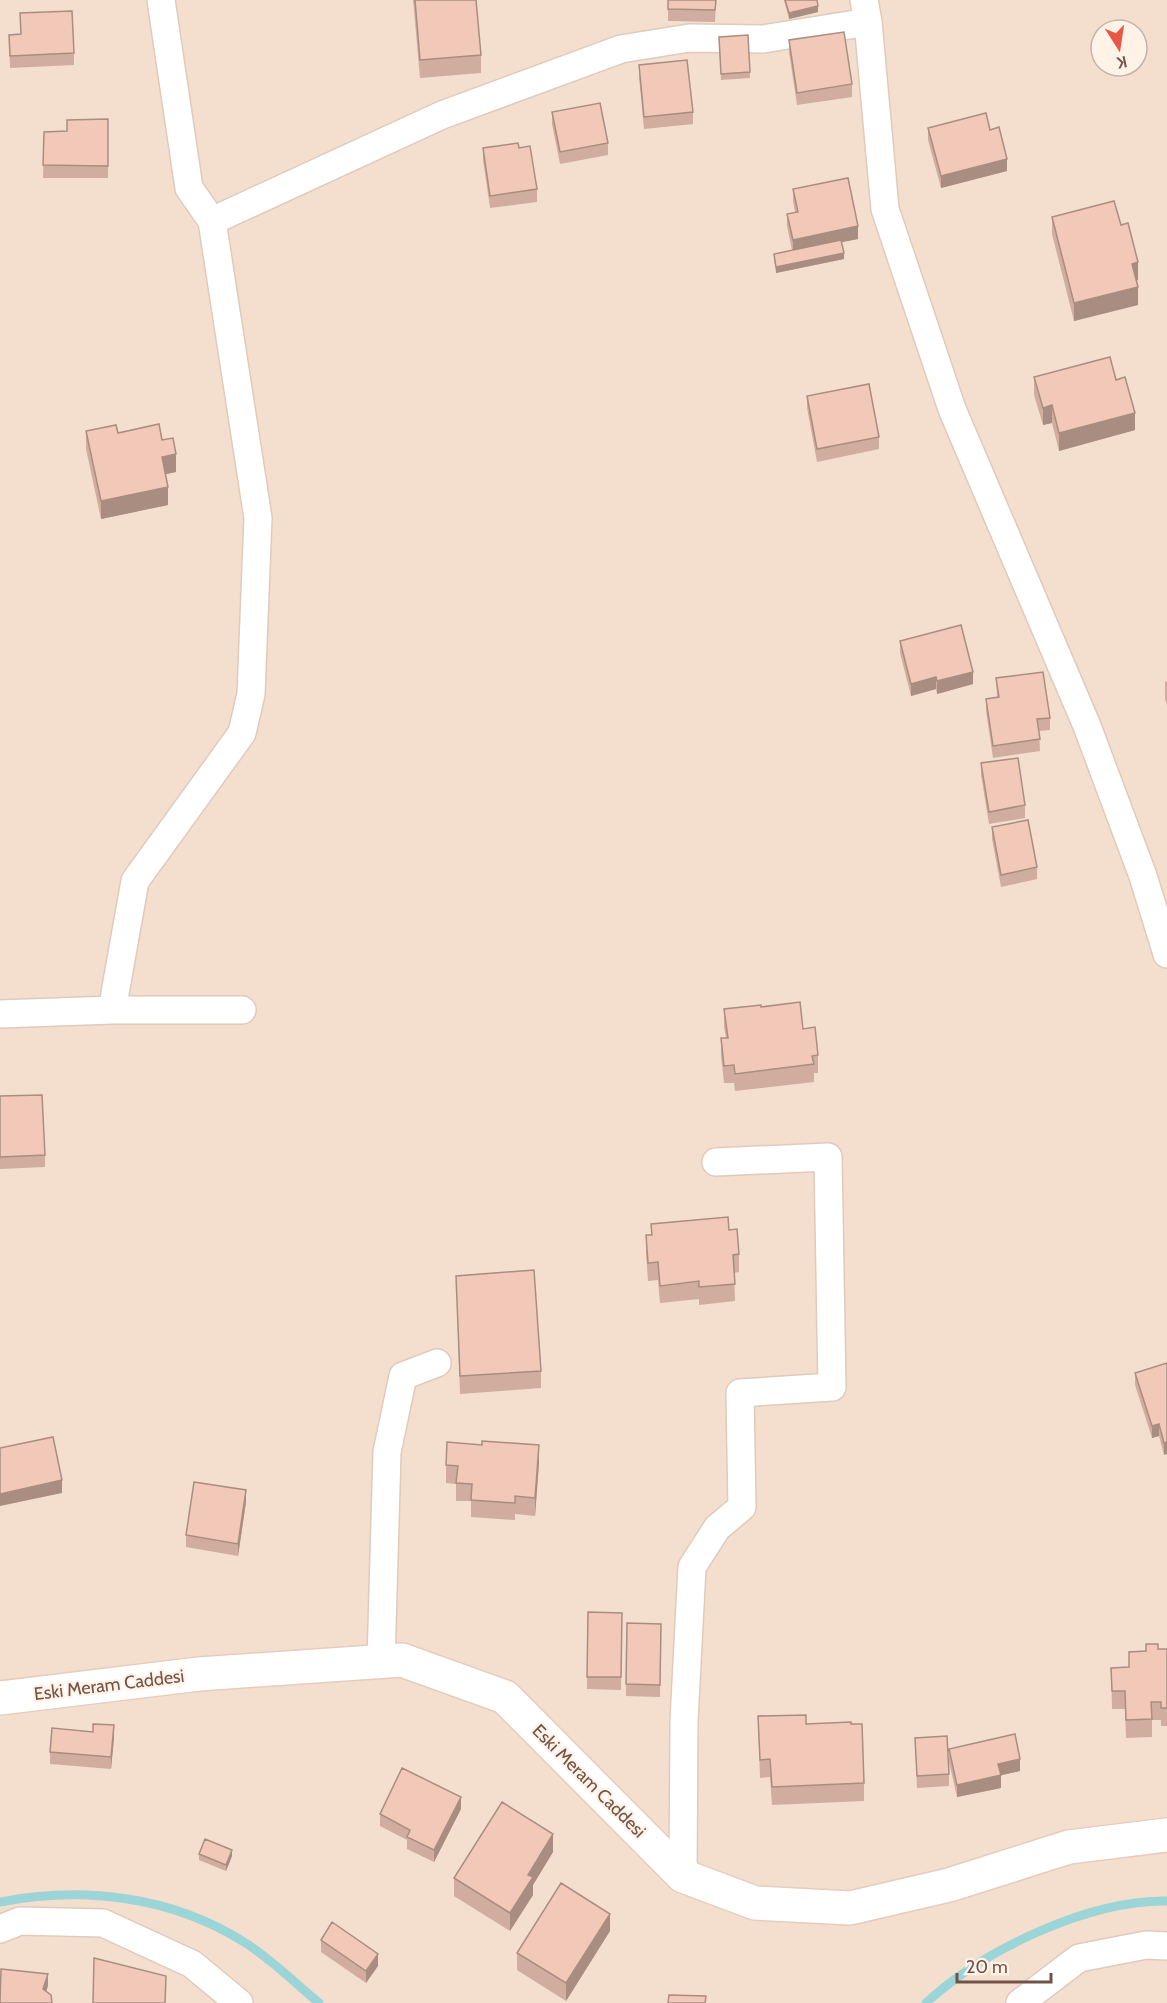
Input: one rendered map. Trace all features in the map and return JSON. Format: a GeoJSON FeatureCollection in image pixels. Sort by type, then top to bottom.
{"type":"FeatureCollection","features":[{"type":"Feature","properties":{"kind":"street"},"geometry":{"type":"LineString","coordinates":[[112,1010],[135,881],[242,733],[251,694],[258,518],[212,221],[189,188],[161,0]]}},
{"type":"Feature","properties":{"kind":"street"},"geometry":{"type":"LineString","coordinates":[[212,221],[442,115],[621,49],[688,38],[763,39],[866,11],[885,209],[952,409],[1087,726],[1143,876],[1167,954]]}},
{"type":"Feature","properties":{"kind":"street"},"geometry":{"type":"LineString","coordinates":[[0,1014],[112,1010],[242,1010]]}},
{"type":"Feature","properties":{"kind":"street"},"geometry":{"type":"LineString","coordinates":[[683,1876],[684,1721],[692,1567],[717,1528],[742,1507],[740,1393],[832,1387],[828,1157],[716,1162]]}},
{"type":"Feature","properties":{"kind":"street"},"geometry":{"type":"LineString","coordinates":[[381,1662],[387,1452],[403,1376],[437,1363]]}},
{"type":"Feature","properties":{"kind":"street","name":"Eski Meram Caddesi"},"geometry":{"type":"LineString","coordinates":[[0,1698],[200,1674],[402,1660],[505,1697],[683,1876],[755,1903],[850,1908],[949,1885],[1069,1846],[1167,1834]]}},
{"type":"Feature","properties":{"kind":"street"},"geometry":{"type":"LineString","coordinates":[[0,1929],[20,1921],[103,1923],[192,1964],[239,2003]]}},
{"type":"Feature","properties":{"kind":"street"},"geometry":{"type":"LineString","coordinates":[[1020,2003],[1079,1958],[1146,1945],[1167,1946]]}},
{"type":"Feature","properties":{"kind":"shaded area"},"geometry":{"type":"Polygon","coordinates":[[[0,0],[1167,0],[1167,2003],[0,2003],[0,0]]]}},
{"type":"Feature","properties":{"kind":"building"},"geometry":{"type":"Polygon","coordinates":[[[415,0],[476,0],[481,55],[420,60],[415,0]]]}},
{"type":"Feature","properties":{"kind":"building"},"geometry":{"type":"Polygon","coordinates":[[[668,0],[716,0],[715,10],[668,9],[668,0]]]}},
{"type":"Feature","properties":{"kind":"building"},"geometry":{"type":"Polygon","coordinates":[[[785,0],[817,0],[818,6],[789,13],[785,0]]]}},
{"type":"Feature","properties":{"kind":"building"},"geometry":{"type":"Polygon","coordinates":[[[72,11],[74,53],[10,56],[9,35],[21,34],[20,13],[72,11]]]}},
{"type":"Feature","properties":{"kind":"building"},"geometry":{"type":"Polygon","coordinates":[[[844,32],[852,84],[797,93],[789,40],[844,32]]]}},
{"type":"Feature","properties":{"kind":"building"},"geometry":{"type":"Polygon","coordinates":[[[748,35],[750,72],[721,74],[719,37],[748,35]]]}},
{"type":"Feature","properties":{"kind":"building"},"geometry":{"type":"Polygon","coordinates":[[[687,60],[693,112],[644,117],[639,65],[687,60]]]}},
{"type":"Feature","properties":{"kind":"building"},"geometry":{"type":"Polygon","coordinates":[[[600,103],[608,143],[560,152],[552,112],[600,103]]]}},
{"type":"Feature","properties":{"kind":"building"},"geometry":{"type":"Polygon","coordinates":[[[986,113],[990,130],[999,127],[1007,159],[941,176],[928,128],[986,113]]]}},
{"type":"Feature","properties":{"kind":"building"},"geometry":{"type":"Polygon","coordinates":[[[108,119],[108,166],[43,165],[44,132],[67,131],[67,120],[108,119]]]}},
{"type":"Feature","properties":{"kind":"building"},"geometry":{"type":"Polygon","coordinates":[[[518,143],[519,148],[530,146],[537,189],[490,196],[483,148],[518,143]]]}},
{"type":"Feature","properties":{"kind":"building"},"geometry":{"type":"Polygon","coordinates":[[[848,178],[858,226],[793,240],[787,214],[798,212],[793,189],[848,178]]]}},
{"type":"Feature","properties":{"kind":"building"},"geometry":{"type":"Polygon","coordinates":[[[1114,201],[1121,225],[1128,223],[1138,262],[1132,264],[1138,287],[1074,303],[1052,217],[1114,201]]]}},
{"type":"Feature","properties":{"kind":"building"},"geometry":{"type":"Polygon","coordinates":[[[841,240],[844,253],[776,267],[774,254],[841,240]]]}},
{"type":"Feature","properties":{"kind":"building"},"geometry":{"type":"Polygon","coordinates":[[[1110,357],[1116,380],[1125,377],[1135,413],[1059,433],[1052,405],[1043,408],[1034,377],[1110,357]]]}},
{"type":"Feature","properties":{"kind":"building"},"geometry":{"type":"Polygon","coordinates":[[[869,384],[879,437],[817,449],[807,396],[869,384]]]}},
{"type":"Feature","properties":{"kind":"building"},"geometry":{"type":"Polygon","coordinates":[[[159,424],[162,440],[173,438],[176,454],[162,457],[168,487],[101,501],[86,431],[116,425],[118,433],[159,424]]]}},
{"type":"Feature","properties":{"kind":"building"},"geometry":{"type":"Polygon","coordinates":[[[961,625],[973,672],[937,681],[936,677],[911,684],[900,641],[961,625]]]}},
{"type":"Feature","properties":{"kind":"building"},"geometry":{"type":"Polygon","coordinates":[[[1043,672],[1050,718],[1037,719],[1040,739],[993,746],[986,699],[999,697],[996,678],[1043,672]]]}},
{"type":"Feature","properties":{"kind":"building"},"geometry":{"type":"Polygon","coordinates":[[[1018,758],[1025,805],[989,812],[981,763],[1018,758]]]}},
{"type":"Feature","properties":{"kind":"building"},"geometry":{"type":"Polygon","coordinates":[[[1028,820],[1037,867],[1001,875],[992,827],[1028,820]]]}},
{"type":"Feature","properties":{"kind":"building"},"geometry":{"type":"Polygon","coordinates":[[[800,1002],[803,1029],[815,1027],[818,1055],[812,1056],[814,1064],[735,1074],[734,1065],[724,1066],[721,1038],[728,1038],[724,1009],[800,1002]]]}},
{"type":"Feature","properties":{"kind":"building"},"geometry":{"type":"Polygon","coordinates":[[[42,1095],[45,1155],[0,1157],[0,1096],[42,1095]]]}},
{"type":"Feature","properties":{"kind":"building"},"geometry":{"type":"Polygon","coordinates":[[[728,1217],[729,1230],[737,1229],[739,1254],[733,1255],[735,1284],[699,1287],[699,1281],[660,1286],[658,1262],[648,1263],[646,1235],[652,1235],[651,1224],[728,1217]]]}},
{"type":"Feature","properties":{"kind":"building"},"geometry":{"type":"Polygon","coordinates":[[[534,1270],[541,1371],[460,1376],[456,1276],[534,1270]]]}},
{"type":"Feature","properties":{"kind":"building"},"geometry":{"type":"Polygon","coordinates":[[[1167,1363],[1167,1442],[1164,1443],[1159,1424],[1152,1426],[1135,1373],[1167,1363]]]}},
{"type":"Feature","properties":{"kind":"building"},"geometry":{"type":"Polygon","coordinates":[[[53,1437],[62,1480],[0,1494],[0,1448],[53,1437]]]}},
{"type":"Feature","properties":{"kind":"building"},"geometry":{"type":"Polygon","coordinates":[[[482,1441],[539,1445],[535,1498],[515,1496],[515,1503],[471,1500],[472,1484],[456,1483],[458,1466],[446,1465],[447,1442],[482,1445],[482,1441]]]}},
{"type":"Feature","properties":{"kind":"building"},"geometry":{"type":"Polygon","coordinates":[[[194,1482],[246,1490],[238,1544],[186,1535],[194,1482]]]}},
{"type":"Feature","properties":{"kind":"building"},"geometry":{"type":"Polygon","coordinates":[[[588,1612],[622,1613],[621,1677],[587,1677],[588,1612]]]}},
{"type":"Feature","properties":{"kind":"building"},"geometry":{"type":"Polygon","coordinates":[[[627,1623],[661,1624],[660,1685],[626,1684],[627,1623]]]}},
{"type":"Feature","properties":{"kind":"building"},"geometry":{"type":"Polygon","coordinates":[[[1146,1644],[1158,1644],[1158,1649],[1167,1649],[1167,1708],[1161,1708],[1161,1702],[1151,1702],[1152,1719],[1126,1720],[1125,1691],[1112,1691],[1111,1668],[1129,1667],[1129,1652],[1146,1651],[1146,1644]]]}},
{"type":"Feature","properties":{"kind":"building"},"geometry":{"type":"Polygon","coordinates":[[[806,1715],[806,1724],[851,1722],[851,1724],[862,1724],[864,1783],[772,1787],[770,1759],[760,1760],[758,1716],[806,1715]]]}},
{"type":"Feature","properties":{"kind":"building"},"geometry":{"type":"Polygon","coordinates":[[[93,1724],[114,1725],[111,1757],[50,1752],[52,1728],[93,1732],[93,1724]]]}},
{"type":"Feature","properties":{"kind":"building"},"geometry":{"type":"Polygon","coordinates":[[[1015,1734],[1020,1759],[998,1764],[1001,1775],[957,1785],[949,1749],[1015,1734]]]}},
{"type":"Feature","properties":{"kind":"building"},"geometry":{"type":"Polygon","coordinates":[[[947,1736],[949,1774],[917,1776],[915,1738],[947,1736]]]}},
{"type":"Feature","properties":{"kind":"building"},"geometry":{"type":"Polygon","coordinates":[[[402,1768],[461,1797],[434,1850],[407,1837],[410,1830],[380,1814],[402,1768]]]}},
{"type":"Feature","properties":{"kind":"building"},"geometry":{"type":"Polygon","coordinates":[[[502,1802],[553,1834],[528,1875],[533,1877],[510,1913],[454,1878],[502,1802]]]}},
{"type":"Feature","properties":{"kind":"building"},"geometry":{"type":"Polygon","coordinates":[[[205,1839],[232,1850],[226,1865],[199,1854],[205,1839]]]}},
{"type":"Feature","properties":{"kind":"building"},"geometry":{"type":"Polygon","coordinates":[[[561,1883],[610,1914],[566,1983],[517,1953],[561,1883]]]}},
{"type":"Feature","properties":{"kind":"building"},"geometry":{"type":"Polygon","coordinates":[[[332,1922],[378,1954],[366,1971],[321,1940],[332,1922]]]}},
{"type":"Feature","properties":{"kind":"building"},"geometry":{"type":"Polygon","coordinates":[[[94,1958],[166,1976],[165,2003],[93,2003],[94,1958]]]}},
{"type":"Feature","properties":{"kind":"building"},"geometry":{"type":"Polygon","coordinates":[[[1,1969],[48,1974],[43,1989],[51,1995],[52,2003],[0,2003],[1,1969]]]}},
{"type":"Feature","properties":{"kind":"building"},"geometry":{"type":"Polygon","coordinates":[[[669,1995],[706,1996],[705,2003],[668,2003],[669,1995]]]}},
{"type":"Feature","properties":{"kind":"waterway"},"geometry":{"type":"LineString","coordinates":[[0,1902],[32,1897],[95,1895],[157,1905],[187,1914],[216,1926],[244,1942],[273,1963],[319,2003]]}},
{"type":"Feature","properties":{"kind":"waterway"},"geometry":{"type":"LineString","coordinates":[[926,2003],[949,1983],[977,1965],[1006,1947],[1038,1932],[1104,1909],[1136,1903],[1167,1901]]}}]}
